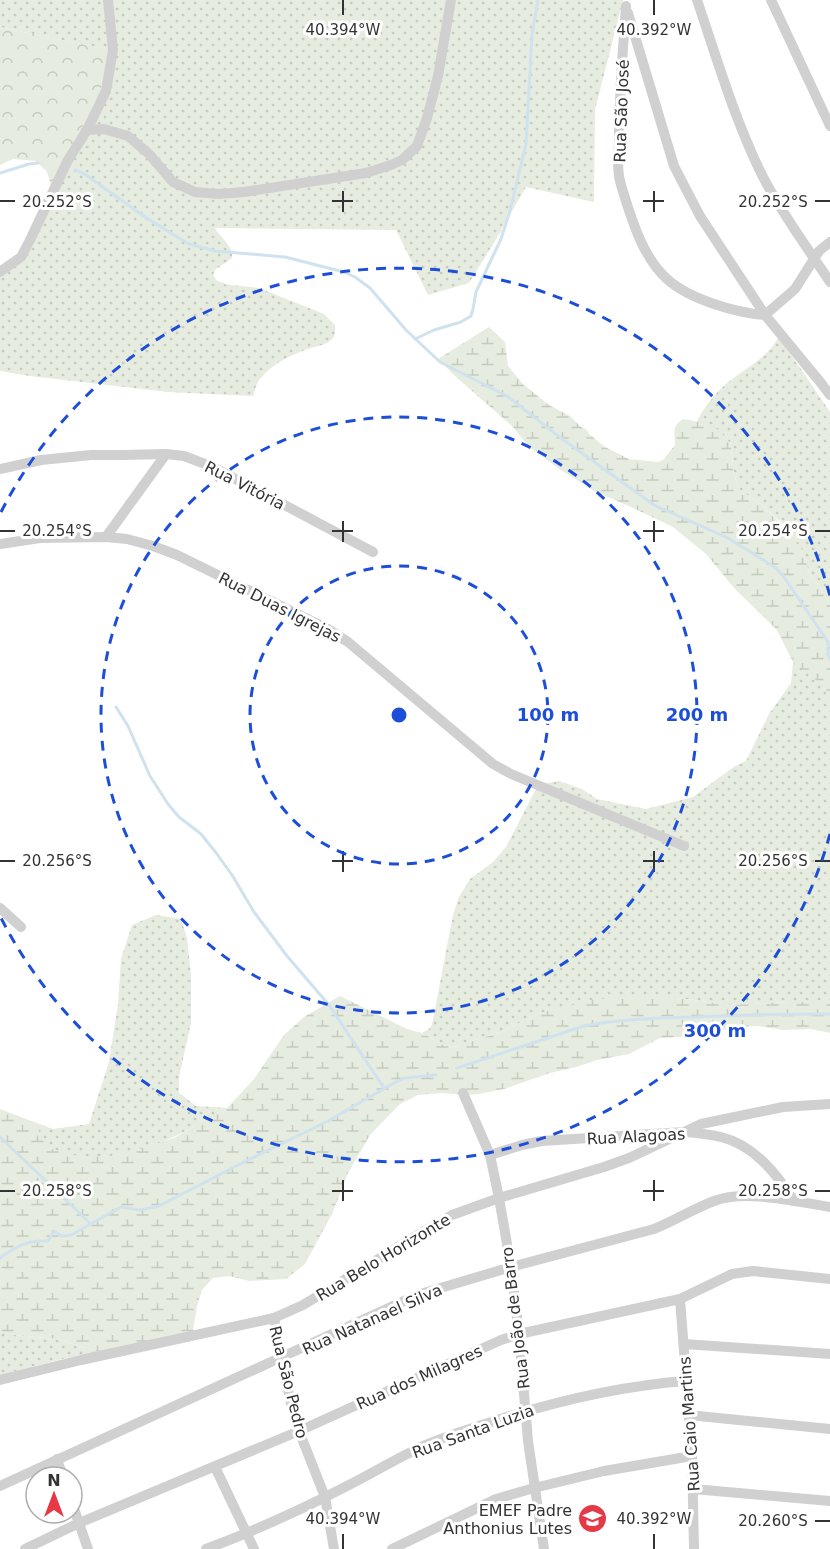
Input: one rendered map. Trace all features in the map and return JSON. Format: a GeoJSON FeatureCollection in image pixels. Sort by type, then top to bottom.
{"type":"FeatureCollection","features":[{"type":"Feature","properties":{"kind":"street"},"geometry":{"type":"LineString","coordinates":[[0,272],[21,257],[68,160],[87,130],[106,91],[113,41],[108,0]]}},
{"type":"Feature","properties":{"kind":"street"},"geometry":{"type":"LineString","coordinates":[[87,130],[104,129],[128,136],[149,154],[173,182],[202,193],[244,192],[299,184],[366,173],[391,165],[406,157],[417,146],[428,118],[451,0]]}},
{"type":"Feature","properties":{"kind":"street"},"geometry":{"type":"LineString","coordinates":[[697,0],[739,122],[755,158],[776,201],[830,282]]}},
{"type":"Feature","properties":{"kind":"street"},"geometry":{"type":"LineString","coordinates":[[771,0],[830,126]]}},
{"type":"Feature","properties":{"kind":"street"},"geometry":{"type":"LineString","coordinates":[[626,3],[674,166],[700,216],[765,315],[830,395]]}},
{"type":"Feature","properties":{"kind":"street","name":"Rua São José"},"geometry":{"type":"LineString","coordinates":[[626,3],[619,118],[619,175],[633,225],[654,262],[667,278],[679,287],[732,310],[765,315]]}},
{"type":"Feature","properties":{"kind":"street"},"geometry":{"type":"LineString","coordinates":[[765,315],[795,289],[814,257],[822,247],[830,242]]}},
{"type":"Feature","properties":{"kind":"street"},"geometry":{"type":"LineString","coordinates":[[106,537],[165,454]]}},
{"type":"Feature","properties":{"kind":"street","name":"Rua Vitória"},"geometry":{"type":"LineString","coordinates":[[0,469],[49,459],[91,455],[184,456],[213,467],[373,552]]}},
{"type":"Feature","properties":{"kind":"street","name":"Rua Duas Igrejas"},"geometry":{"type":"LineString","coordinates":[[0,543],[40,538],[106,537],[127,539],[177,555],[327,629],[348,642],[493,764],[511,774],[684,846]]}},
{"type":"Feature","properties":{"kind":"street"},"geometry":{"type":"LineString","coordinates":[[0,908],[21,927]]}},
{"type":"Feature","properties":{"kind":"street","name":"Rua João de Barro"},"geometry":{"type":"LineString","coordinates":[[463,1093],[490,1155],[499,1198],[511,1267],[534,1488],[544,1549]]}},
{"type":"Feature","properties":{"kind":"street","name":"Rua Belo Horizonte"},"geometry":{"type":"LineString","coordinates":[[0,1380],[274,1318],[303,1305],[443,1220],[499,1198],[629,1158],[701,1124],[783,1107],[830,1104]]}},
{"type":"Feature","properties":{"kind":"street","name":"Rua Alagoas"},"geometry":{"type":"LineString","coordinates":[[490,1155],[542,1141],[684,1132],[723,1137],[751,1151],[764,1162],[794,1201]]}},
{"type":"Feature","properties":{"kind":"street","name":"Rua Natanael Silva"},"geometry":{"type":"LineString","coordinates":[[0,1486],[417,1295],[654,1229],[727,1198],[742,1196],[830,1207]]}},
{"type":"Feature","properties":{"kind":"street","name":"Rua dos Milagres"},"geometry":{"type":"LineString","coordinates":[[84,1521],[299,1431],[485,1347],[519,1335],[680,1299],[732,1274],[742,1272],[753,1271],[830,1279]]}},
{"type":"Feature","properties":{"kind":"street","name":"Rua Caio Martins"},"geometry":{"type":"LineString","coordinates":[[680,1299],[692,1456],[694,1549]]}},
{"type":"Feature","properties":{"kind":"street","name":"Rua São Pedro"},"geometry":{"type":"LineString","coordinates":[[274,1318],[290,1400],[299,1431],[325,1497],[334,1549]]}},
{"type":"Feature","properties":{"kind":"street"},"geometry":{"type":"LineString","coordinates":[[684,1344],[830,1354]]}},
{"type":"Feature","properties":{"kind":"street","name":"Rua Santa Luzia"},"geometry":{"type":"LineString","coordinates":[[206,1549],[247,1534],[444,1438],[525,1411],[613,1389],[686,1381]]}},
{"type":"Feature","properties":{"kind":"street"},"geometry":{"type":"LineString","coordinates":[[688,1415],[830,1429]]}},
{"type":"Feature","properties":{"kind":"street"},"geometry":{"type":"LineString","coordinates":[[392,1549],[496,1499],[604,1471],[692,1456]]}},
{"type":"Feature","properties":{"kind":"street"},"geometry":{"type":"LineString","coordinates":[[57,1459],[59,1465]]}},
{"type":"Feature","properties":{"kind":"street"},"geometry":{"type":"LineString","coordinates":[[215,1467],[254,1549]]}},
{"type":"Feature","properties":{"kind":"street"},"geometry":{"type":"LineString","coordinates":[[693,1489],[830,1501]]}},
{"type":"Feature","properties":{"kind":"street","name":"Rua dos Milagres"},"geometry":{"type":"LineString","coordinates":[[25,1549],[75,1525]]}},
{"type":"Feature","properties":{"kind":"street"},"geometry":{"type":"LineString","coordinates":[[80,1525],[88,1549]]}},
{"type":"Feature","properties":{"kind":"green space"},"geometry":{"type":"Polygon","coordinates":[[[0,0],[623,0],[595,110],[594,202],[526,187],[501,230],[503,231],[469,283],[428,295],[396,230],[215,228],[229,246],[232,254],[232,258],[215,270],[213,275],[217,281],[224,284],[259,288],[324,314],[335,325],[335,334],[330,341],[290,356],[265,373],[253,396],[168,392],[0,371],[0,269],[31,244],[108,50],[0,27],[0,0]]]}},
{"type":"Feature","properties":{"kind":"green space"},"geometry":{"type":"Polygon","coordinates":[[[0,27],[109,50],[105,75],[94,107],[69,150],[53,192],[47,172],[36,161],[13,159],[0,165],[0,27]]]}},
{"type":"Feature","properties":{"kind":"green space"},"geometry":{"type":"Polygon","coordinates":[[[489,327],[505,342],[508,366],[523,384],[549,405],[570,416],[605,447],[629,459],[659,462],[664,459],[675,445],[675,427],[683,419],[705,423],[719,430],[731,444],[733,467],[740,490],[762,505],[798,541],[806,559],[808,571],[830,604],[830,704],[825,689],[793,662],[777,630],[734,588],[706,554],[673,527],[594,491],[558,468],[528,446],[513,427],[438,359],[489,327]]]}},
{"type":"Feature","properties":{"kind":"green space"},"geometry":{"type":"Polygon","coordinates":[[[779,337],[830,412],[830,604],[808,571],[806,559],[792,533],[762,505],[740,490],[733,467],[731,443],[697,421],[717,392],[761,358],[779,337]]]}},
{"type":"Feature","properties":{"kind":"green space"},"geometry":{"type":"Polygon","coordinates":[[[793,662],[823,685],[830,704],[830,1002],[732,1005],[677,998],[540,1013],[501,1032],[449,1048],[422,1033],[432,1025],[453,915],[459,897],[470,879],[493,862],[506,847],[538,785],[559,781],[582,789],[597,799],[646,809],[693,797],[735,766],[746,761],[769,714],[791,683],[793,662]]]}},
{"type":"Feature","properties":{"kind":"green space"},"geometry":{"type":"Polygon","coordinates":[[[156,915],[181,919],[187,938],[191,975],[191,1023],[179,1077],[179,1093],[196,1106],[227,1108],[176,1136],[140,1150],[102,1157],[83,1157],[46,1148],[34,1122],[53,1129],[89,1124],[109,1062],[118,1004],[121,959],[132,925],[156,915]]]}},
{"type":"Feature","properties":{"kind":"green space"},"geometry":{"type":"Polygon","coordinates":[[[340,996],[407,1029],[422,1033],[449,1048],[501,1032],[540,1013],[597,999],[647,996],[732,1005],[830,1002],[830,1033],[811,1029],[783,1030],[758,1026],[660,1038],[629,1054],[550,1073],[504,1089],[468,1095],[442,1093],[418,1095],[400,1104],[370,1135],[348,1173],[332,1214],[305,1264],[286,1279],[249,1281],[230,1276],[213,1278],[202,1290],[193,1331],[100,1352],[56,1339],[15,1335],[0,1331],[0,1109],[34,1122],[47,1148],[82,1157],[112,1156],[147,1147],[174,1138],[227,1108],[254,1079],[284,1035],[304,1017],[340,996]]]}},
{"type":"Feature","properties":{"kind":"green space"},"geometry":{"type":"Polygon","coordinates":[[[0,1331],[15,1335],[56,1339],[100,1352],[0,1375],[0,1331]]]}},
{"type":"Feature","properties":{"kind":"waterway"},"geometry":{"type":"LineString","coordinates":[[415,339],[471,316],[476,292],[501,239],[526,144],[532,34],[538,0]]}},
{"type":"Feature","properties":{"kind":"waterway"},"geometry":{"type":"LineString","coordinates":[[0,173],[38,163]]}},
{"type":"Feature","properties":{"kind":"waterway"},"geometry":{"type":"LineString","coordinates":[[75,170],[83,173],[148,219],[189,244],[215,251],[285,257],[355,277],[370,288],[406,330],[440,362],[507,396],[654,505],[728,538],[776,568],[828,642],[830,659]]}},
{"type":"Feature","properties":{"kind":"waterway"},"geometry":{"type":"LineString","coordinates":[[116,707],[128,726],[150,776],[168,804],[179,817],[201,834],[217,854],[254,912],[287,956],[329,1005],[384,1088]]}},
{"type":"Feature","properties":{"kind":"waterway"},"geometry":{"type":"LineString","coordinates":[[457,1068],[584,1026],[625,1020],[830,1014]]}},
{"type":"Feature","properties":{"kind":"waterway"},"geometry":{"type":"LineString","coordinates":[[0,1258],[22,1245],[48,1241],[54,1231],[61,1236],[71,1235],[121,1207],[140,1210],[159,1206],[328,1121],[396,1082],[405,1078],[436,1075]]}},
{"type":"Feature","properties":{"kind":"waterway"},"geometry":{"type":"LineString","coordinates":[[0,1137],[91,1224]]}},
{"type":"Feature","properties":{"kind":"place","name":"EMEF Padre Anthonius Lutes"},"geometry":{"type":"Point","coordinates":[593,1519]}}]}
